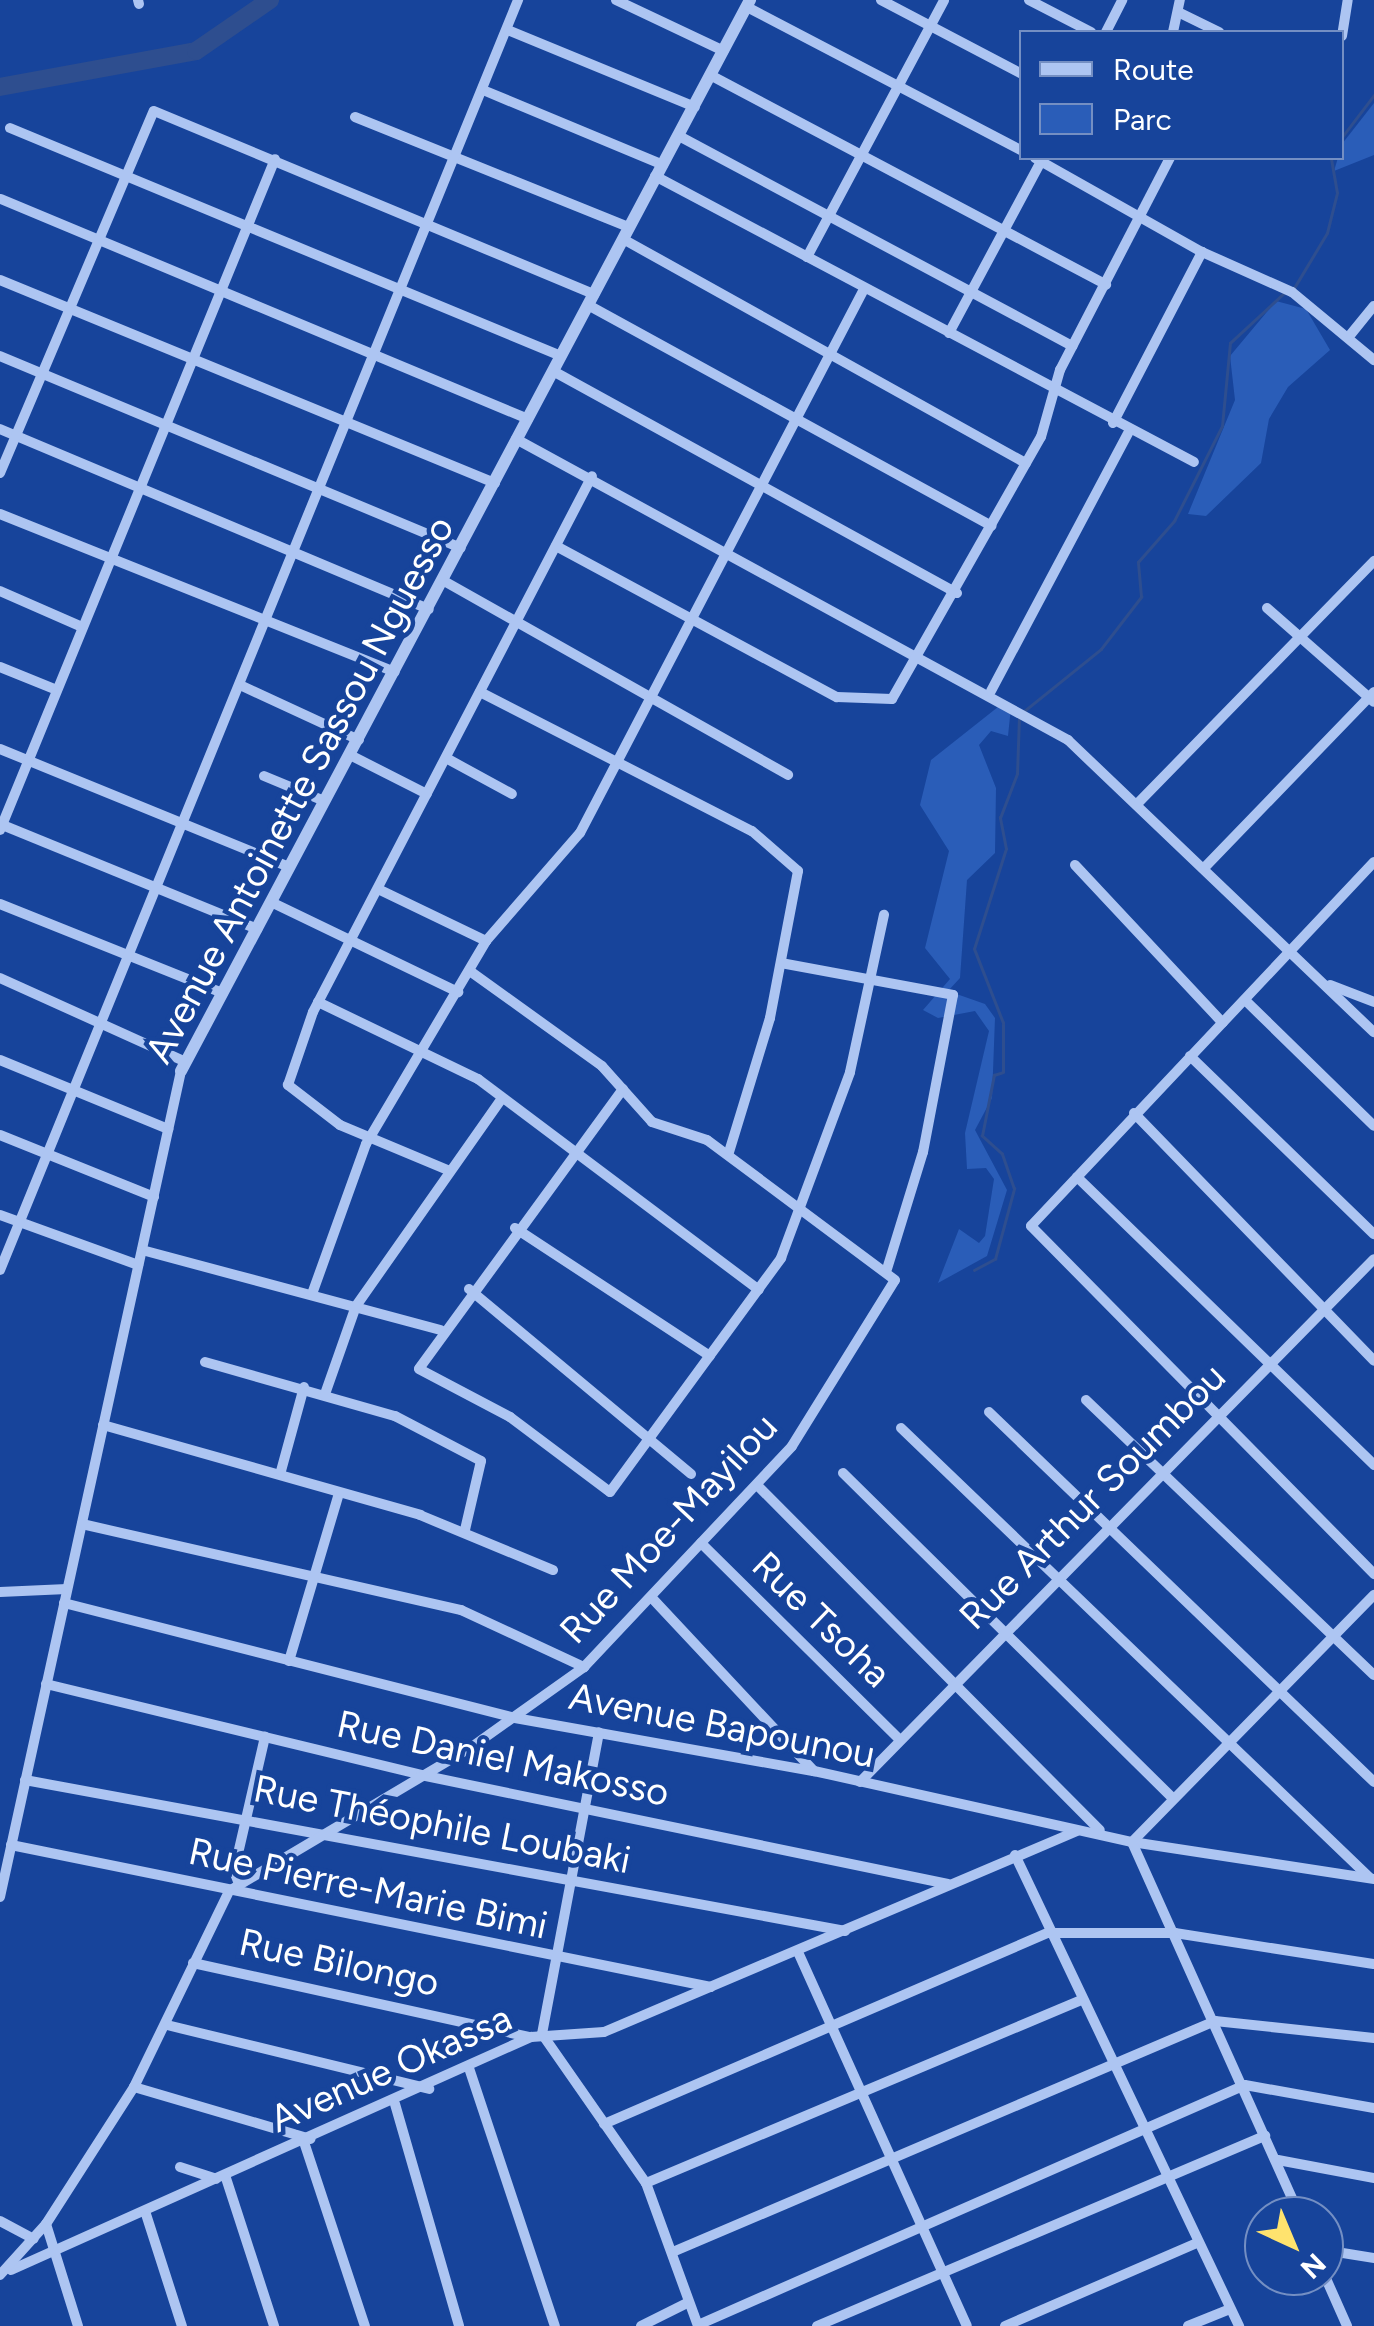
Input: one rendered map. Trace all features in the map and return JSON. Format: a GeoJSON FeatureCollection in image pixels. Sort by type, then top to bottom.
{"type":"FeatureCollection","features":[{"type":"Feature","properties":{"kind":"street"},"geometry":{"type":"LineString","coordinates":[[0,1270],[290,556],[350,422],[398,288],[458,156],[518,0]]}},
{"type":"Feature","properties":{"kind":"street"},"geometry":{"type":"LineString","coordinates":[[616,0],[724,52]]}},
{"type":"Feature","properties":{"kind":"street"},"geometry":{"type":"LineString","coordinates":[[881,0],[1019,72]]}},
{"type":"Feature","properties":{"kind":"street"},"geometry":{"type":"LineString","coordinates":[[808,258],[944,0]]}},
{"type":"Feature","properties":{"kind":"street"},"geometry":{"type":"LineString","coordinates":[[1029,0],[1087,30]]}},
{"type":"Feature","properties":{"kind":"street"},"geometry":{"type":"LineString","coordinates":[[1107,30],[1122,0]]}},
{"type":"Feature","properties":{"kind":"street"},"geometry":{"type":"LineString","coordinates":[[1343,30],[1348,0]]}},
{"type":"Feature","properties":{"kind":"street"},"geometry":{"type":"LineString","coordinates":[[748,4],[898,89],[1019,150]]}},
{"type":"Feature","properties":{"kind":"street","name":"Avenue Antoinette Sassou Nguesso"},"geometry":{"type":"LineString","coordinates":[[0,1897],[183,1066],[444,582],[748,4]]}},
{"type":"Feature","properties":{"kind":"street"},"geometry":{"type":"LineString","coordinates":[[1179,6],[1217,30]]}},
{"type":"Feature","properties":{"kind":"street"},"geometry":{"type":"LineString","coordinates":[[508,30],[696,107]]}},
{"type":"Feature","properties":{"kind":"street"},"geometry":{"type":"LineString","coordinates":[[712,76],[1106,285]]}},
{"type":"Feature","properties":{"kind":"street"},"geometry":{"type":"LineString","coordinates":[[483,90],[659,170],[808,258],[1055,394],[1194,462]]}},
{"type":"Feature","properties":{"kind":"street"},"geometry":{"type":"LineString","coordinates":[[0,474],[122,173],[157,111],[425,222],[591,300],[991,526]]}},
{"type":"Feature","properties":{"kind":"street"},"geometry":{"type":"LineString","coordinates":[[356,117],[458,156],[626,233],[830,356],[1026,464]]}},
{"type":"Feature","properties":{"kind":"street"},"geometry":{"type":"LineString","coordinates":[[10,128],[561,356]]}},
{"type":"Feature","properties":{"kind":"street"},"geometry":{"type":"LineString","coordinates":[[680,136],[1072,346]]}},
{"type":"Feature","properties":{"kind":"street"},"geometry":{"type":"LineString","coordinates":[[256,929],[1,826],[196,360],[275,159]]}},
{"type":"Feature","properties":{"kind":"street"},"geometry":{"type":"LineString","coordinates":[[949,333],[1040,160]]}},
{"type":"Feature","properties":{"kind":"street"},"geometry":{"type":"LineString","coordinates":[[1042,160],[1202,252],[1292,292],[1351,334],[1374,360]]}},
{"type":"Feature","properties":{"kind":"street"},"geometry":{"type":"LineString","coordinates":[[556,546],[692,622],[857,703],[892,699],[957,593],[1026,464],[1072,346],[1169,160]]}},
{"type":"Feature","properties":{"kind":"street"},"geometry":{"type":"LineString","coordinates":[[2,200],[528,419]]}},
{"type":"Feature","properties":{"kind":"street"},"geometry":{"type":"LineString","coordinates":[[1113,423],[1202,252]]}},
{"type":"Feature","properties":{"kind":"street"},"geometry":{"type":"LineString","coordinates":[[0,280],[495,483]]}},
{"type":"Feature","properties":{"kind":"street"},"geometry":{"type":"LineString","coordinates":[[312,1294],[370,1138],[426,1051],[486,940],[570,848],[800,421],[864,288]]}},
{"type":"Feature","properties":{"kind":"street"},"geometry":{"type":"LineString","coordinates":[[1351,334],[1374,306]]}},
{"type":"Feature","properties":{"kind":"street"},"geometry":{"type":"LineString","coordinates":[[0,356],[461,548]]}},
{"type":"Feature","properties":{"kind":"street"},"geometry":{"type":"LineString","coordinates":[[554,372],[957,593]]}},
{"type":"Feature","properties":{"kind":"street"},"geometry":{"type":"LineString","coordinates":[[0,429],[290,556],[429,609]]}},
{"type":"Feature","properties":{"kind":"street"},"geometry":{"type":"LineString","coordinates":[[991,691],[1128,433]]}},
{"type":"Feature","properties":{"kind":"street"},"geometry":{"type":"LineString","coordinates":[[516,440],[592,476],[918,659],[991,691],[1068,740],[1292,948],[1374,1032]]}},
{"type":"Feature","properties":{"kind":"street"},"geometry":{"type":"LineString","coordinates":[[450,1171],[370,1138],[290,1090],[318,1002],[592,476]]}},
{"type":"Feature","properties":{"kind":"street"},"geometry":{"type":"LineString","coordinates":[[0,514],[109,561],[395,672]]}},
{"type":"Feature","properties":{"kind":"street"},"geometry":{"type":"LineString","coordinates":[[1138,802],[1374,560]]}},
{"type":"Feature","properties":{"kind":"street"},"geometry":{"type":"LineString","coordinates":[[444,582],[788,775]]}},
{"type":"Feature","properties":{"kind":"street"},"geometry":{"type":"LineString","coordinates":[[0,591],[82,628]]}},
{"type":"Feature","properties":{"kind":"street"},"geometry":{"type":"LineString","coordinates":[[1206,866],[1372,697],[1300,640],[1267,608]]}},
{"type":"Feature","properties":{"kind":"street"},"geometry":{"type":"LineString","coordinates":[[0,666],[57,690]]}},
{"type":"Feature","properties":{"kind":"street"},"geometry":{"type":"LineString","coordinates":[[240,686],[359,740]]}},
{"type":"Feature","properties":{"kind":"street"},"geometry":{"type":"LineString","coordinates":[[480,692],[792,860],[798,871],[782,963],[728,1155]]}},
{"type":"Feature","properties":{"kind":"street"},"geometry":{"type":"LineString","coordinates":[[0,749],[289,867]]}},
{"type":"Feature","properties":{"kind":"street"},"geometry":{"type":"LineString","coordinates":[[350,755],[428,794]]}},
{"type":"Feature","properties":{"kind":"street"},"geometry":{"type":"LineString","coordinates":[[446,758],[512,794]]}},
{"type":"Feature","properties":{"kind":"street"},"geometry":{"type":"LineString","coordinates":[[264,776],[324,802]]}},
{"type":"Feature","properties":{"kind":"street"},"geometry":{"type":"LineString","coordinates":[[1374,862],[1077,1178],[1031,1221],[1033,1232],[1374,1574]]}},
{"type":"Feature","properties":{"kind":"street"},"geometry":{"type":"LineString","coordinates":[[1075,865],[1222,1024]]}},
{"type":"Feature","properties":{"kind":"street"},"geometry":{"type":"LineString","coordinates":[[378,889],[486,940]]}},
{"type":"Feature","properties":{"kind":"street"},"geometry":{"type":"LineString","coordinates":[[271,902],[458,992]]}},
{"type":"Feature","properties":{"kind":"street"},"geometry":{"type":"LineString","coordinates":[[0,904],[128,952],[222,993]]}},
{"type":"Feature","properties":{"kind":"street"},"geometry":{"type":"LineString","coordinates":[[623,1088],[469,1288],[440,1330],[421,1374],[510,1417],[603,1489],[614,1490],[759,1290],[803,1210],[870,980],[884,915]]}},
{"type":"Feature","properties":{"kind":"street"},"geometry":{"type":"LineString","coordinates":[[470,971],[623,1088],[652,1122],[728,1155],[887,1269],[923,1152],[954,995],[782,963]]}},
{"type":"Feature","properties":{"kind":"street"},"geometry":{"type":"LineString","coordinates":[[0,978],[183,1066]]}},
{"type":"Feature","properties":{"kind":"street"},"geometry":{"type":"LineString","coordinates":[[1324,983],[1374,1002]]}},
{"type":"Feature","properties":{"kind":"street"},"geometry":{"type":"LineString","coordinates":[[1245,1000],[1374,1126]]}},
{"type":"Feature","properties":{"kind":"street"},"geometry":{"type":"LineString","coordinates":[[318,1002],[426,1051],[502,1098],[759,1290]]}},
{"type":"Feature","properties":{"kind":"street"},"geometry":{"type":"LineString","coordinates":[[1190,1056],[1374,1234]]}},
{"type":"Feature","properties":{"kind":"street"},"geometry":{"type":"LineString","coordinates":[[0,1060],[168,1129]]}},
{"type":"Feature","properties":{"kind":"street"},"geometry":{"type":"LineString","coordinates":[[324,1394],[356,1306],[502,1098]]}},
{"type":"Feature","properties":{"kind":"street"},"geometry":{"type":"LineString","coordinates":[[1134,1114],[1374,1361]]}},
{"type":"Feature","properties":{"kind":"street"},"geometry":{"type":"LineString","coordinates":[[0,1135],[154,1196]]}},
{"type":"Feature","properties":{"kind":"street"},"geometry":{"type":"LineString","coordinates":[[1077,1178],[1374,1465]]}},
{"type":"Feature","properties":{"kind":"street"},"geometry":{"type":"LineString","coordinates":[[0,1215],[138,1266]]}},
{"type":"Feature","properties":{"kind":"street"},"geometry":{"type":"LineString","coordinates":[[515,1228],[710,1356]]}},
{"type":"Feature","properties":{"kind":"street"},"geometry":{"type":"LineString","coordinates":[[142,1250],[440,1330]]}},
{"type":"Feature","properties":{"kind":"street","name":"Rue Arthur Soumbou"},"geometry":{"type":"LineString","coordinates":[[860,1782],[1054,1577],[1374,1259]]}},
{"type":"Feature","properties":{"kind":"street","name":"Rue Moe-Mayilou"},"geometry":{"type":"LineString","coordinates":[[234,1888],[514,1718],[584,1668],[758,1486],[895,1280],[887,1269]]}},
{"type":"Feature","properties":{"kind":"street"},"geometry":{"type":"LineString","coordinates":[[469,1288],[653,1436],[691,1474]]}},
{"type":"Feature","properties":{"kind":"street"},"geometry":{"type":"LineString","coordinates":[[205,1362],[304,1387],[422,1426],[481,1461],[465,1530]]}},
{"type":"Feature","properties":{"kind":"street"},"geometry":{"type":"LineString","coordinates":[[282,1471],[304,1387]]}},
{"type":"Feature","properties":{"kind":"street"},"geometry":{"type":"LineString","coordinates":[[1086,1400],[1374,1676]]}},
{"type":"Feature","properties":{"kind":"street"},"geometry":{"type":"LineString","coordinates":[[989,1412],[1374,1782]]}},
{"type":"Feature","properties":{"kind":"street"},"geometry":{"type":"LineString","coordinates":[[103,1425],[282,1471],[340,1493],[465,1530],[553,1570]]}},
{"type":"Feature","properties":{"kind":"street"},"geometry":{"type":"LineString","coordinates":[[901,1428],[1225,1744],[1372,1878]]}},
{"type":"Feature","properties":{"kind":"street"},"geometry":{"type":"LineString","coordinates":[[843,1473],[1173,1798]]}},
{"type":"Feature","properties":{"kind":"street"},"geometry":{"type":"LineString","coordinates":[[758,1486],[949,1686],[1101,1831]]}},
{"type":"Feature","properties":{"kind":"street"},"geometry":{"type":"LineString","coordinates":[[289,1661],[340,1493]]}},
{"type":"Feature","properties":{"kind":"street"},"geometry":{"type":"LineString","coordinates":[[82,1524],[461,1610],[584,1668]]}},
{"type":"Feature","properties":{"kind":"street","name":"Rue Tsoha"},"geometry":{"type":"LineString","coordinates":[[701,1544],[899,1739]]}},
{"type":"Feature","properties":{"kind":"street"},"geometry":{"type":"LineString","coordinates":[[0,1592],[68,1589]]}},
{"type":"Feature","properties":{"kind":"street"},"geometry":{"type":"LineString","coordinates":[[1292,2196],[1132,1842],[1374,1595]]}},
{"type":"Feature","properties":{"kind":"street"},"geometry":{"type":"LineString","coordinates":[[651,1596],[814,1770]]}},
{"type":"Feature","properties":{"kind":"street","name":"Avenue Bapounou"},"geometry":{"type":"LineString","coordinates":[[64,1604],[514,1718],[814,1770],[1079,1830],[1101,1831],[1132,1842],[1372,1878]]}},
{"type":"Feature","properties":{"kind":"street","name":"Rue Daniel Makosso"},"geometry":{"type":"LineString","coordinates":[[46,1684],[421,1775],[948,1884]]}},
{"type":"Feature","properties":{"kind":"street"},"geometry":{"type":"LineString","coordinates":[[600,1732],[537,2036],[646,2183],[675,2251],[698,2326],[1245,2086],[1374,2108]]}},
{"type":"Feature","properties":{"kind":"street"},"geometry":{"type":"LineString","coordinates":[[5,2273],[46,2224],[134,2087],[234,1888],[265,1738]]}},
{"type":"Feature","properties":{"kind":"street","name":"Rue Théophile Loubaki"},"geometry":{"type":"LineString","coordinates":[[26,1780],[247,1817],[318,1836],[846,1932]]}},
{"type":"Feature","properties":{"kind":"street","name":"Avenue Okassa"},"geometry":{"type":"LineString","coordinates":[[5,2273],[430,2089],[537,2036],[604,2032],[1079,1830]]}},
{"type":"Feature","properties":{"kind":"street","name":"Rue Pierre-Marie Bimi"},"geometry":{"type":"LineString","coordinates":[[11,1844],[713,1988]]}},
{"type":"Feature","properties":{"kind":"street"},"geometry":{"type":"LineString","coordinates":[[1015,1855],[1110,2066],[1147,2132],[1239,2326]]}},
{"type":"Feature","properties":{"kind":"street"},"geometry":{"type":"LineString","coordinates":[[604,2124],[1048,1933],[1175,1932],[1374,1964]]}},
{"type":"Feature","properties":{"kind":"street"},"geometry":{"type":"LineString","coordinates":[[798,1952],[967,2326]]}},
{"type":"Feature","properties":{"kind":"street","name":"Rue Bilongo"},"geometry":{"type":"LineString","coordinates":[[193,1963],[537,2036]]}},
{"type":"Feature","properties":{"kind":"street"},"geometry":{"type":"LineString","coordinates":[[646,2183],[1080,2001]]}},
{"type":"Feature","properties":{"kind":"street"},"geometry":{"type":"LineString","coordinates":[[675,2251],[1216,2021],[1374,2038]]}},
{"type":"Feature","properties":{"kind":"street"},"geometry":{"type":"LineString","coordinates":[[167,2025],[430,2089]]}},
{"type":"Feature","properties":{"kind":"street"},"geometry":{"type":"LineString","coordinates":[[470,2068],[555,2326]]}},
{"type":"Feature","properties":{"kind":"street"},"geometry":{"type":"LineString","coordinates":[[134,2087],[308,2140],[365,2326]]}},
{"type":"Feature","properties":{"kind":"street"},"geometry":{"type":"LineString","coordinates":[[395,2104],[459,2326]]}},
{"type":"Feature","properties":{"kind":"street"},"geometry":{"type":"LineString","coordinates":[[816,2326],[1167,2174],[1265,2136]]}},
{"type":"Feature","properties":{"kind":"street"},"geometry":{"type":"LineString","coordinates":[[1278,2160],[1374,2178]]}},
{"type":"Feature","properties":{"kind":"street"},"geometry":{"type":"LineString","coordinates":[[180,2167],[221,2177],[274,2326]]}},
{"type":"Feature","properties":{"kind":"street"},"geometry":{"type":"LineString","coordinates":[[145,2212],[182,2326]]}},
{"type":"Feature","properties":{"kind":"street"},"geometry":{"type":"LineString","coordinates":[[0,2221],[34,2239]]}},
{"type":"Feature","properties":{"kind":"street"},"geometry":{"type":"LineString","coordinates":[[46,2224],[58,2250],[78,2326]]}},
{"type":"Feature","properties":{"kind":"street"},"geometry":{"type":"LineString","coordinates":[[1005,2326],[1197,2243]]}},
{"type":"Feature","properties":{"kind":"street"},"geometry":{"type":"LineString","coordinates":[[1344,2253],[1374,2258]]}},
{"type":"Feature","properties":{"kind":"street"},"geometry":{"type":"LineString","coordinates":[[1334,2296],[1347,2326]]}},
{"type":"Feature","properties":{"kind":"street"},"geometry":{"type":"LineString","coordinates":[[641,2326],[688,2303]]}},
{"type":"Feature","properties":{"kind":"street"},"geometry":{"type":"LineString","coordinates":[[1188,2326],[1230,2309]]}},
{"type":"Feature","properties":{"kind":"green space"},"geometry":{"type":"Polygon","coordinates":[[[1374,103],[1374,155],[1334,171],[1337,160],[1344,160],[1344,141],[1374,103]]]}},
{"type":"Feature","properties":{"kind":"green space"},"geometry":{"type":"Polygon","coordinates":[[[1276,301],[1306,309],[1330,350],[1288,387],[1269,419],[1261,463],[1206,516],[1188,514],[1235,400],[1230,356],[1276,301]]]}},
{"type":"Feature","properties":{"kind":"green space"},"geometry":{"type":"Polygon","coordinates":[[[1003,703],[1011,707],[1008,736],[991,731],[979,745],[996,788],[995,853],[967,880],[960,978],[948,991],[985,1004],[995,1018],[992,1098],[975,1130],[1007,1190],[987,1256],[938,1283],[959,1229],[979,1243],[985,1236],[994,1179],[986,1168],[967,1169],[965,1133],[989,1031],[975,1011],[938,1018],[923,1010],[950,979],[925,948],[949,851],[920,805],[931,760],[1003,703]]]}},
{"type":"Feature","properties":{"kind":"waterway"},"geometry":{"type":"LineString","coordinates":[[0,87],[196,51],[270,0]]}},
{"type":"Feature","properties":{"kind":"waterway"},"geometry":{"type":"LineString","coordinates":[[1344,134],[1374,95]]}},
{"type":"Feature","properties":{"kind":"waterway"},"geometry":{"type":"LineString","coordinates":[[1294,288],[1327,233],[1337,193],[1331,160]]}},
{"type":"Feature","properties":{"kind":"waterway"},"geometry":{"type":"LineString","coordinates":[[1023,712],[1101,649],[1141,597],[1138,562],[1174,521],[1222,426],[1230,343],[1284,293]]}},
{"type":"Feature","properties":{"kind":"waterway"},"geometry":{"type":"LineString","coordinates":[[974,1270],[995,1259],[1014,1189],[1002,1154],[982,1136],[994,1075],[1003,1072],[1003,1023],[974,949],[1006,849],[1000,818],[1017,774],[1019,718]]}}]}
